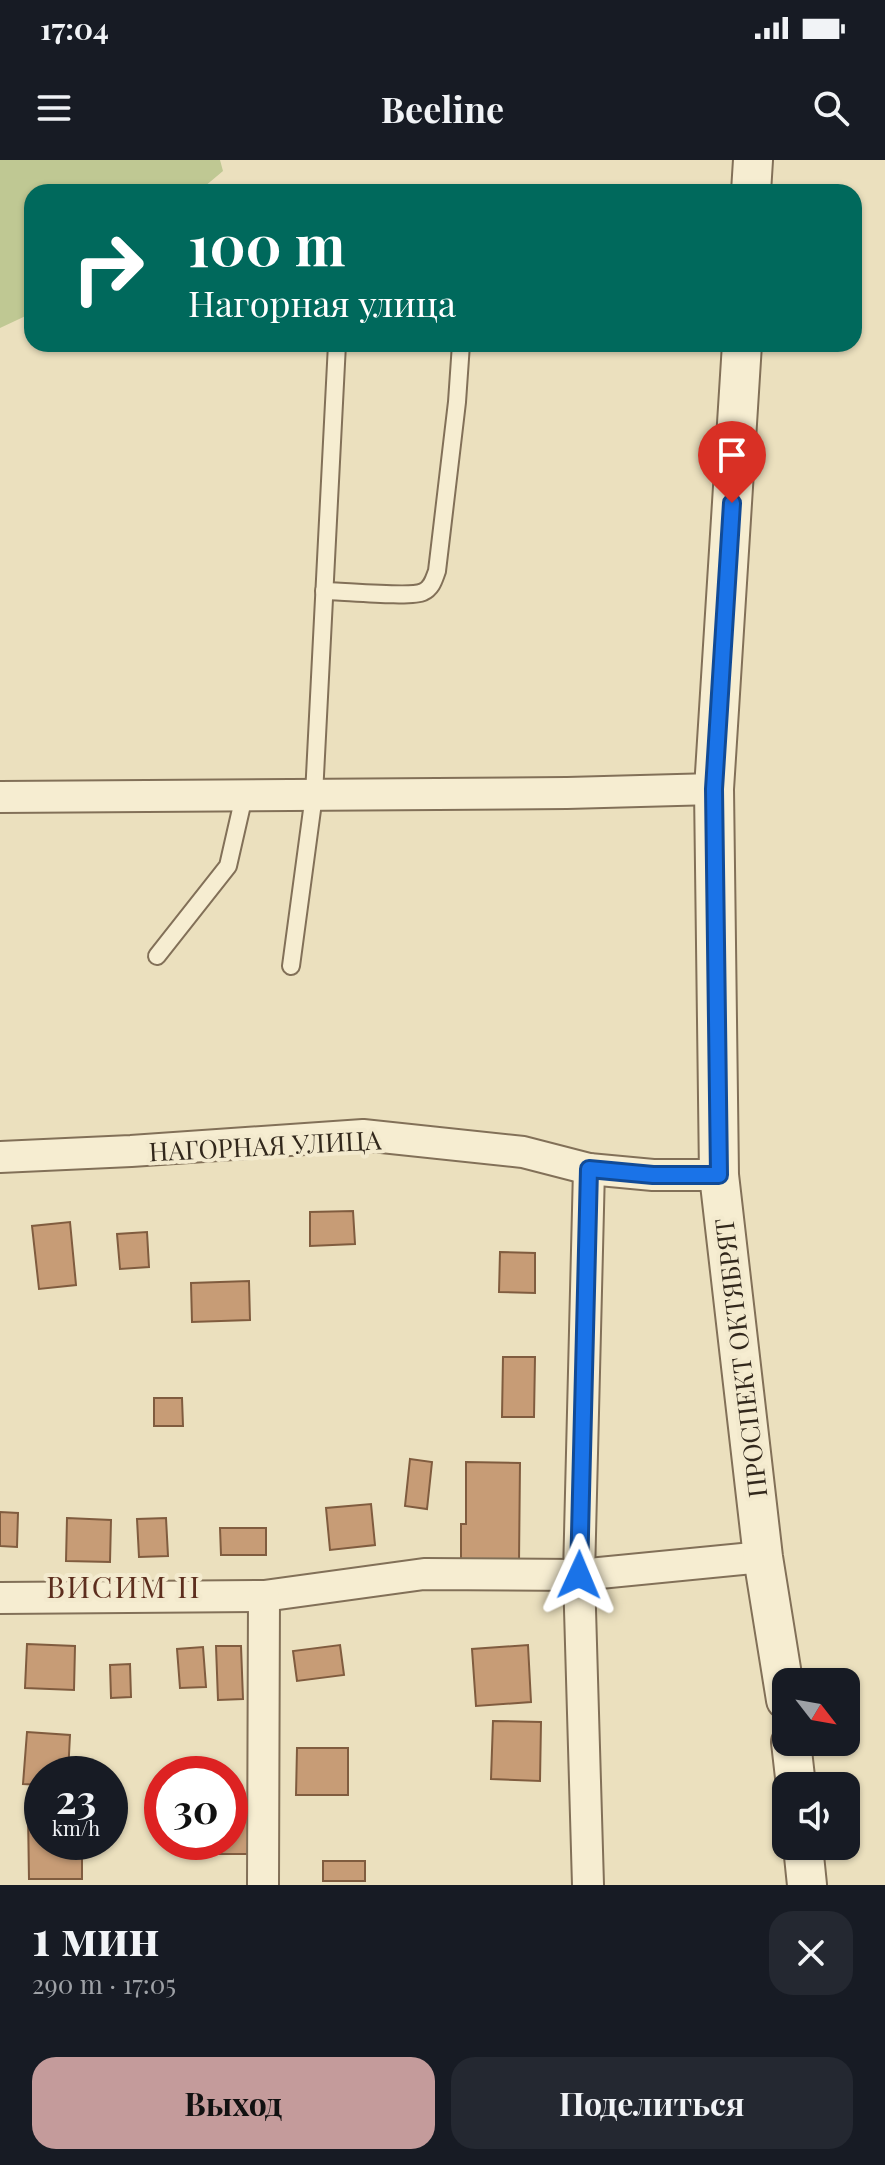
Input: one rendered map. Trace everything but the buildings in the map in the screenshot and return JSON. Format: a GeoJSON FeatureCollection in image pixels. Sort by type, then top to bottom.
{"type":"FeatureCollection","features":[{"type":"Feature","properties":{"kind":"street"},"geometry":{"type":"LineString","coordinates":[[752,184],[753,160]]}},
{"type":"Feature","properties":{"kind":"street","name":"ПРОСПЕКТ ОКТЯБРЯТ"},"geometry":{"type":"LineString","coordinates":[[741,352],[714,789],[719,1175],[763,1557],[781,1668]]}},
{"type":"Feature","properties":{"kind":"street"},"geometry":{"type":"LineString","coordinates":[[0,797],[714,789]]}},
{"type":"Feature","properties":{"kind":"street","name":"НАГОРНАЯ УЛИЦА"},"geometry":{"type":"LineString","coordinates":[[0,1157],[363,1135],[523,1152],[589,1169],[653,1175],[719,1175]]}},
{"type":"Feature","properties":{"kind":"street"},"geometry":{"type":"LineString","coordinates":[[588,1885],[579,1575],[589,1169]]}},
{"type":"Feature","properties":{"kind":"street"},"geometry":{"type":"LineString","coordinates":[[0,1598],[264,1596],[424,1574],[579,1575],[763,1557]]}},
{"type":"Feature","properties":{"kind":"street"},"geometry":{"type":"LineString","coordinates":[[263,1885],[264,1596]]}},
{"type":"Feature","properties":{"kind":"street"},"geometry":{"type":"LineString","coordinates":[[804,1860],[807,1885]]}},
{"type":"Feature","properties":{"kind":"lane"},"geometry":{"type":"LineString","coordinates":[[291,966],[314,795],[337,352]]}},
{"type":"Feature","properties":{"kind":"lane"},"geometry":{"type":"LineString","coordinates":[[324,591],[410,594],[424,592],[432,584],[437,571],[460,352]]}},
{"type":"Feature","properties":{"kind":"lane"},"geometry":{"type":"LineString","coordinates":[[157,956],[228,866],[244,796]]}},
{"type":"Feature","properties":{"kind":"green space"},"geometry":{"type":"Polygon","coordinates":[[[0,160],[220,160],[223,171],[208,184],[24,184],[24,317],[0,328],[0,160]]]}},
{"type":"Feature","properties":{"kind":"district","name":"ВИСИМ II"},"geometry":{"type":"Point","coordinates":[124,1586]}},
{"type":"Feature","properties":{"kind":"route"},"geometry":{"type":"LineString","coordinates":[[579,1575],[589,1169],[653,1175],[719,1175],[714,789],[732,503]]}}]}
